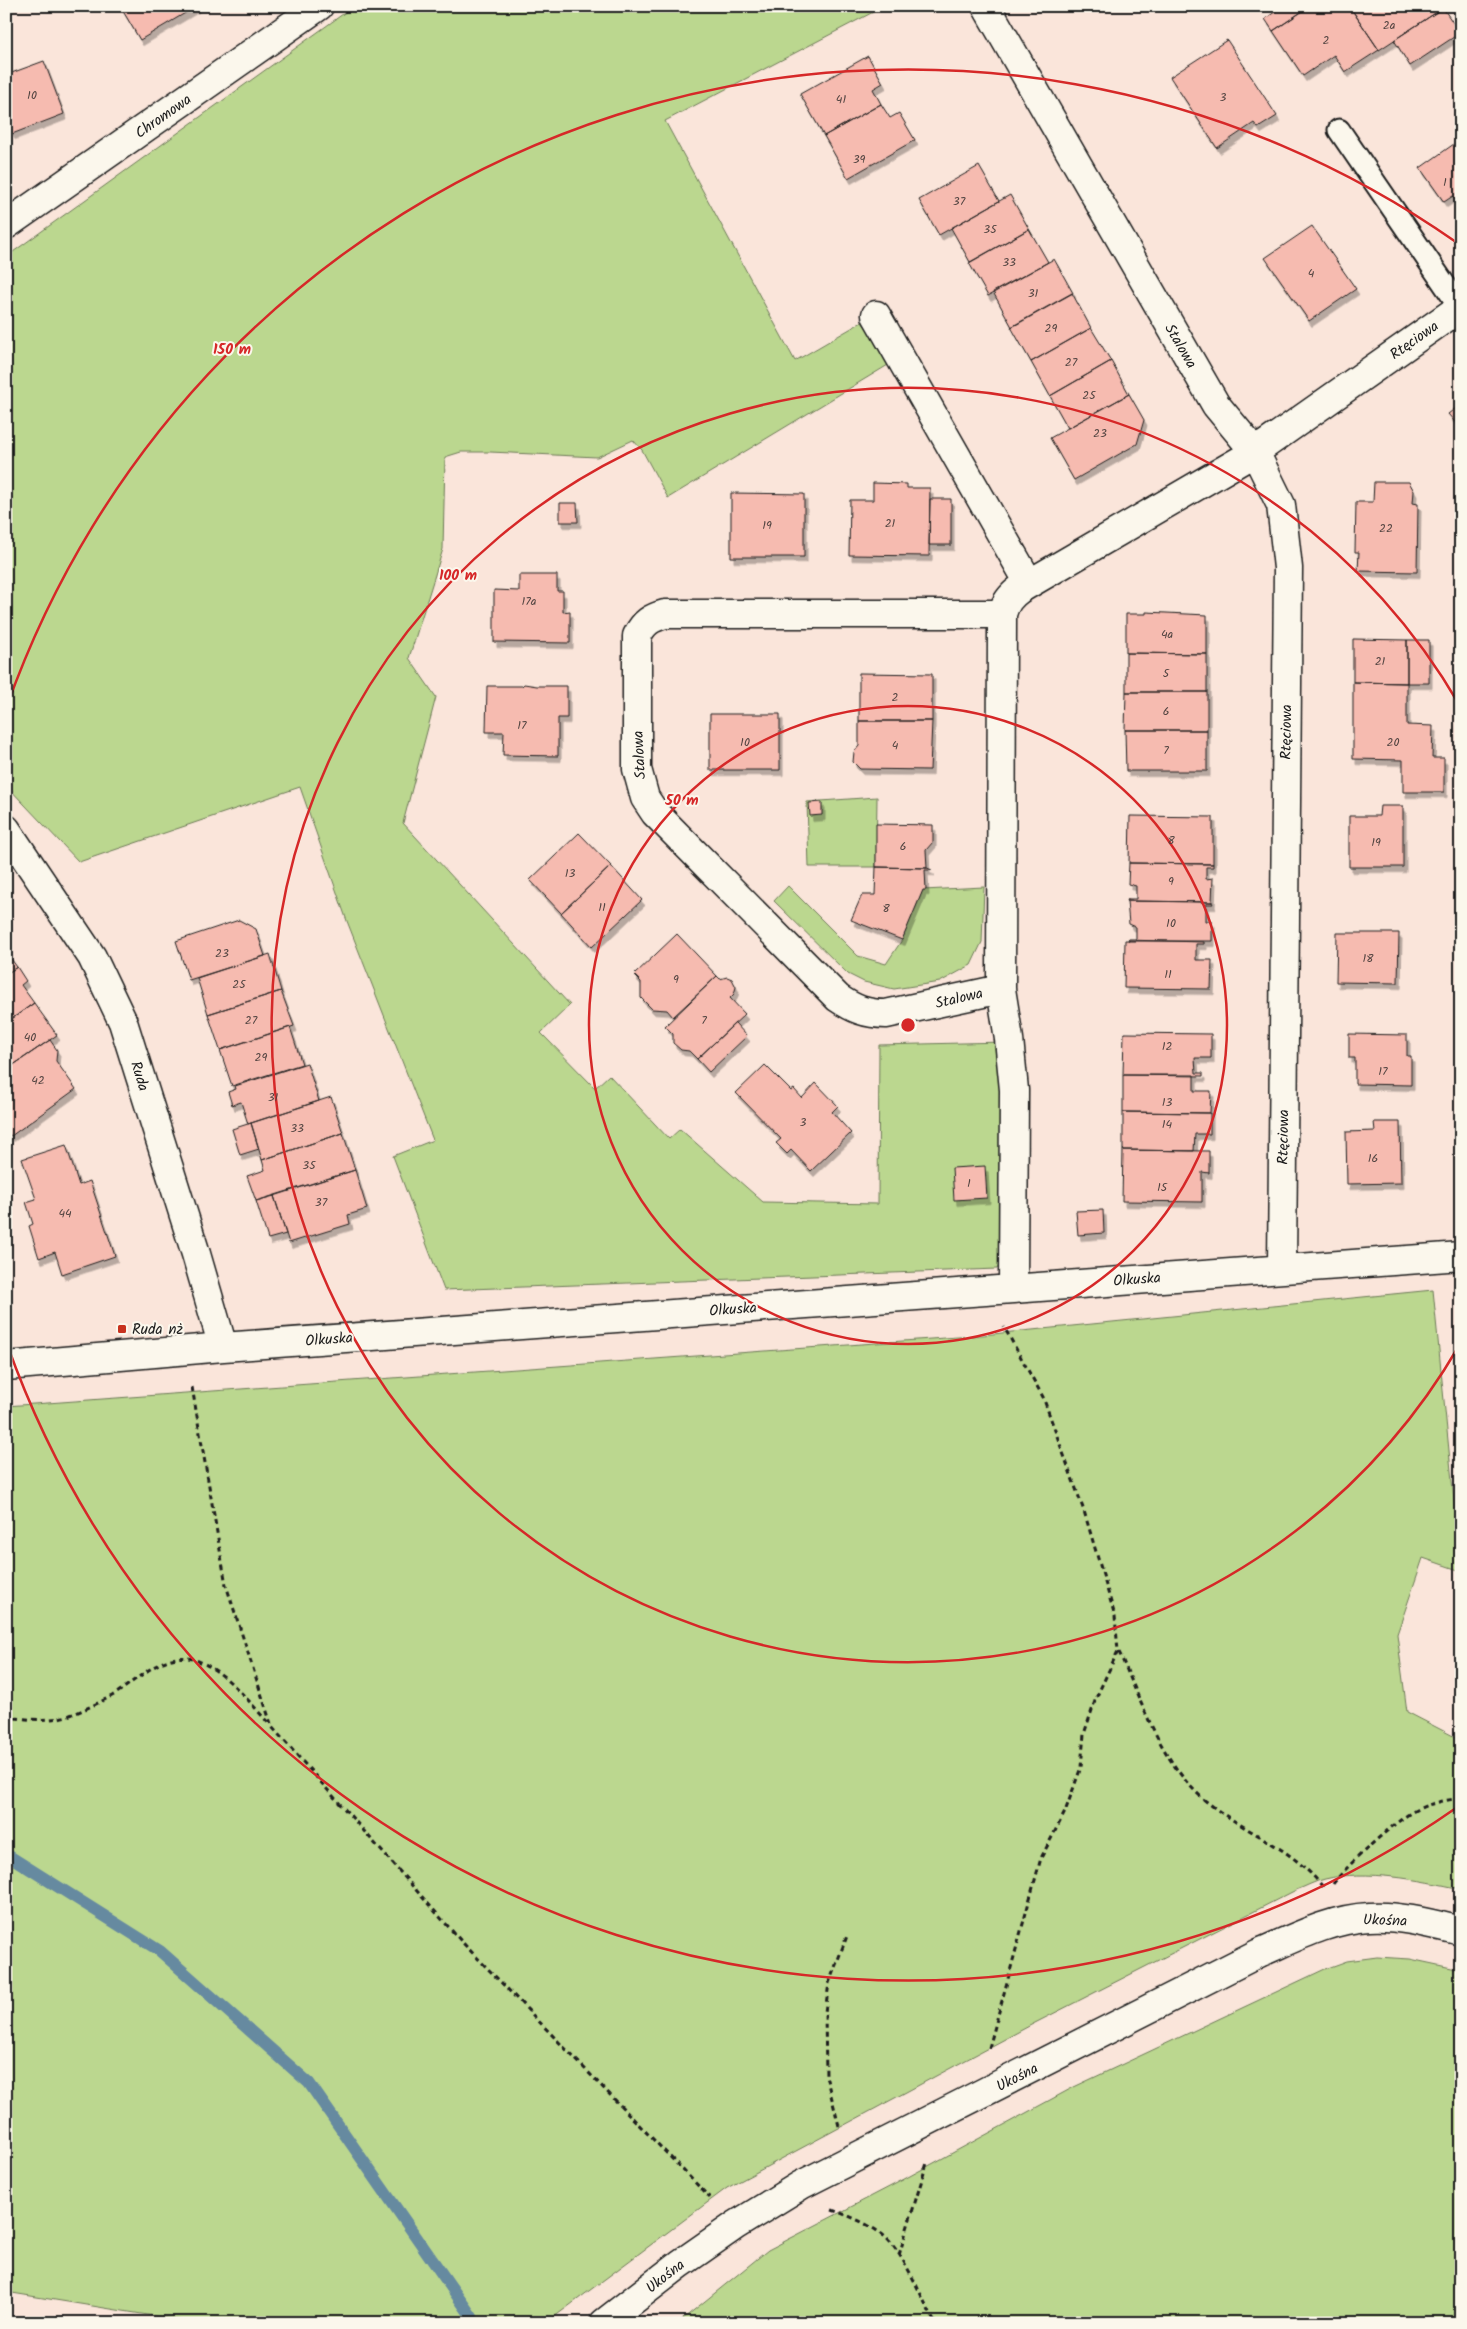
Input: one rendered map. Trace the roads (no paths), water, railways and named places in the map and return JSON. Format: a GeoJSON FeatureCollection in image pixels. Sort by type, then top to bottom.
{"type":"FeatureCollection","features":[{"type":"Feature","properties":{"kind":"street","name":"Chromowa"},"geometry":{"type":"LineString","coordinates":[[6,225],[319,6]]}},
{"type":"Feature","properties":{"kind":"street","name":"Stalowa"},"geometry":{"type":"LineString","coordinates":[[986,6],[1216,406],[1255,452],[1029,583],[1012,594],[1005,604],[1002,614],[1002,989],[1014,1090],[1013,1289]]}},
{"type":"Feature","properties":{"kind":"street","name":"Rtęciowa"},"geometry":{"type":"LineString","coordinates":[[1282,1268],[1288,568],[1281,505],[1255,452],[1460,307]]}},
{"type":"Feature","properties":{"kind":"street"},"geometry":{"type":"LineString","coordinates":[[876,315],[1029,583]]}},
{"type":"Feature","properties":{"kind":"street","name":"Stalowa"},"geometry":{"type":"LineString","coordinates":[[1002,614],[665,614],[652,617],[642,625],[638,636],[636,769],[645,798],[655,813],[838,998],[854,1009],[870,1014],[886,1014],[1002,989]]}},
{"type":"Feature","properties":{"kind":"street","name":"Ruda"},"geometry":{"type":"LineString","coordinates":[[6,829],[92,957],[123,1022],[223,1347]]}},
{"type":"Feature","properties":{"kind":"street","name":"Olkuska"},"geometry":{"type":"LineString","coordinates":[[6,1366],[223,1347],[1461,1256]]}},
{"type":"Feature","properties":{"kind":"street","name":"Ukośna"},"geometry":{"type":"LineString","coordinates":[[604,2323],[680,2264],[736,2225],[801,2186],[1259,1953],[1319,1927],[1369,1917],[1421,1922],[1461,1931]]}},
{"type":"Feature","properties":{"kind":"lane","name":"Rtęciowa"},"geometry":{"type":"LineString","coordinates":[[1339,130],[1460,307]]}},
{"type":"Feature","properties":{"kind":"waterway"},"geometry":{"type":"LineString","coordinates":[[6,1854],[160,1951],[309,2083],[472,2317]]}},
{"type":"Feature","properties":{"kind":"place","name":"Ruda nż"},"geometry":{"type":"Point","coordinates":[122,1329]}}]}
